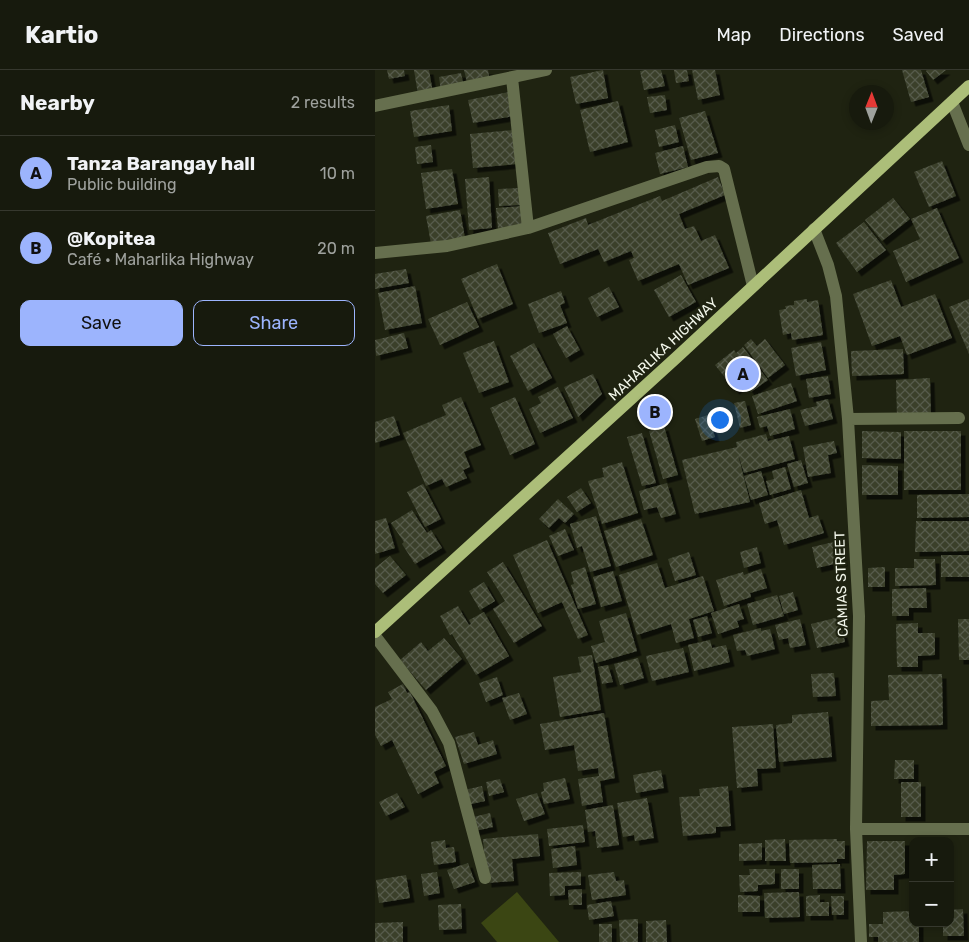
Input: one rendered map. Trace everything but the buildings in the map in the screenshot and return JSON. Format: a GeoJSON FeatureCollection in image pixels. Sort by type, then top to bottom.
{"type":"FeatureCollection","features":[{"type":"Feature","properties":{"kind":"main road","name":"MAHARLIKA HIGHWAY"},"geometry":{"type":"LineString","coordinates":[[375,632],[969,86]]}},
{"type":"Feature","properties":{"kind":"street"},"geometry":{"type":"LineString","coordinates":[[375,106],[546,70]]}},
{"type":"Feature","properties":{"kind":"street"},"geometry":{"type":"LineString","coordinates":[[512,78],[528,228]]}},
{"type":"Feature","properties":{"kind":"street"},"geometry":{"type":"LineString","coordinates":[[952,102],[969,145]]}},
{"type":"Feature","properties":{"kind":"street"},"geometry":{"type":"LineString","coordinates":[[375,253],[447,246],[528,228],[707,167],[719,166],[724,169],[753,286]]}},
{"type":"Feature","properties":{"kind":"street","name":"CAMIAS STREET"},"geometry":{"type":"LineString","coordinates":[[814,229],[828,265],[836,296],[848,419],[859,616],[856,829],[861,942]]}},
{"type":"Feature","properties":{"kind":"street"},"geometry":{"type":"LineString","coordinates":[[848,419],[959,418]]}},
{"type":"Feature","properties":{"kind":"street"},"geometry":{"type":"LineString","coordinates":[[375,636],[432,711],[449,743],[485,878]]}},
{"type":"Feature","properties":{"kind":"street"},"geometry":{"type":"LineString","coordinates":[[856,829],[969,829]]}},
{"type":"Feature","properties":{"kind":"green space"},"geometry":{"type":"Polygon","coordinates":[[[517,892],[559,942],[497,942],[481,923],[517,892]]]}},
{"type":"Feature","properties":{"kind":"place","name":"Tanza Barangay hall"},"geometry":{"type":"Point","coordinates":[743,374]}},
{"type":"Feature","properties":{"kind":"place","name":"@Kopitea"},"geometry":{"type":"Point","coordinates":[655,412]}}]}
